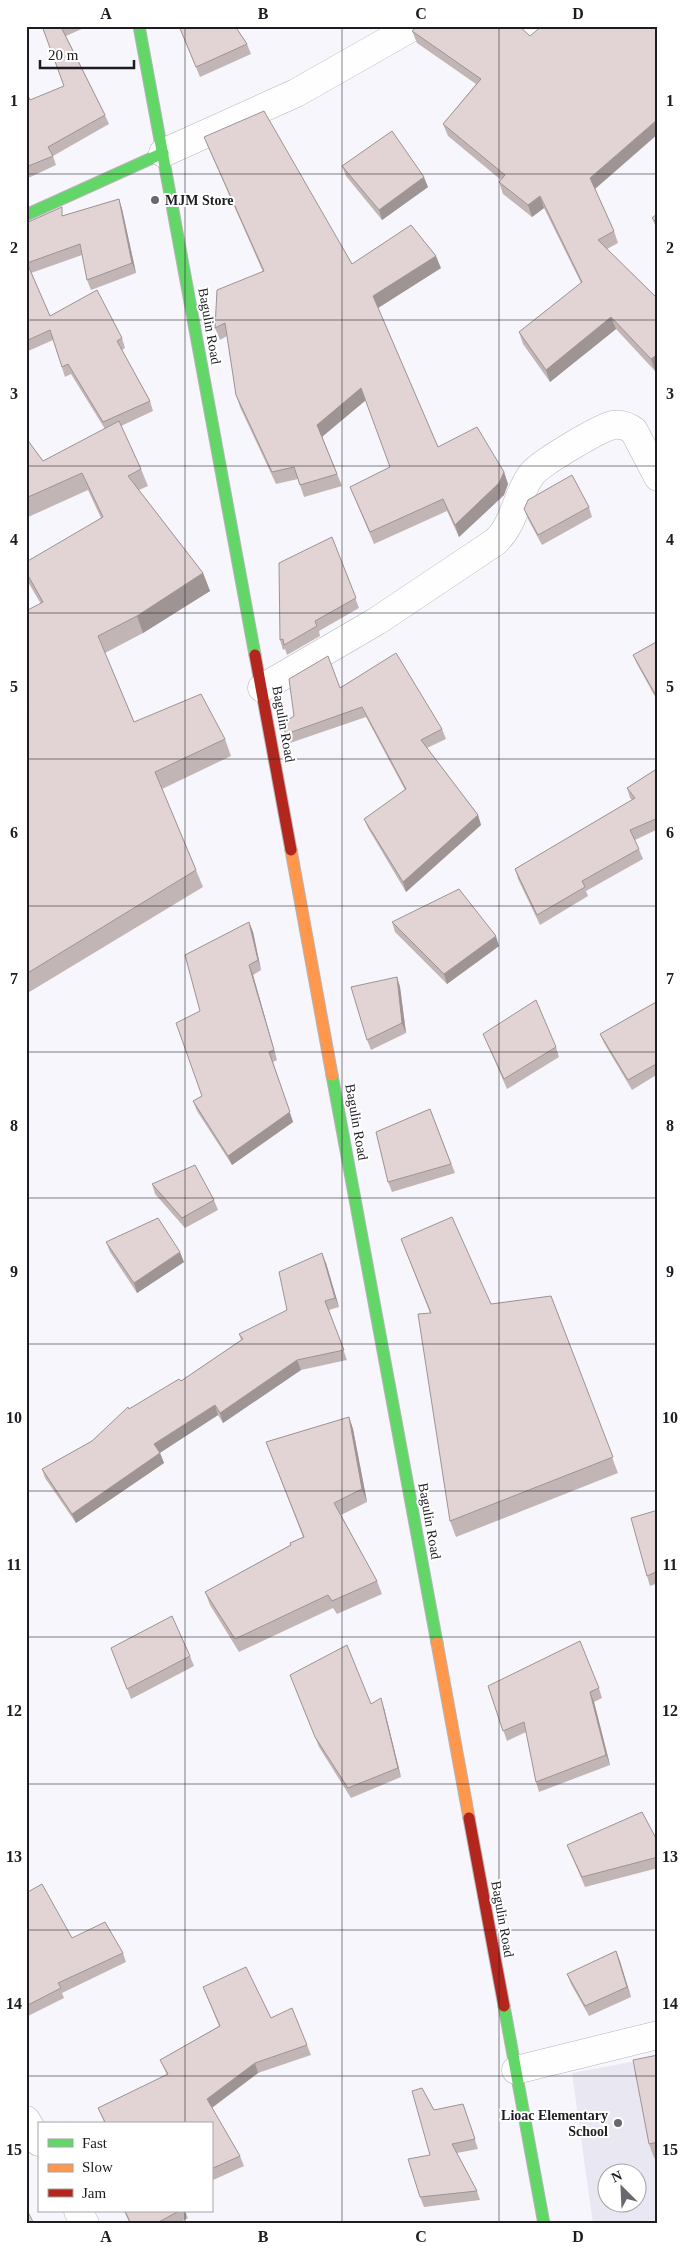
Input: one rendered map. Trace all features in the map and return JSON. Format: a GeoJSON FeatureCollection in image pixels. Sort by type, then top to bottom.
{"type":"FeatureCollection","features":[{"type":"Feature","properties":{"kind":"main road","name":"Bagulin Road"},"geometry":{"type":"LineString","coordinates":[[139,26],[544,2224]]}},
{"type":"Feature","properties":{"kind":"main road"},"geometry":{"type":"LineString","coordinates":[[26,215],[163,153]]}},
{"type":"Feature","properties":{"kind":"street"},"geometry":{"type":"LineString","coordinates":[[163,153],[296,93],[414,26]]}},
{"type":"Feature","properties":{"kind":"street"},"geometry":{"type":"LineString","coordinates":[[262,688],[377,621],[495,542],[504,534],[525,484],[533,472],[551,459],[611,425],[622,424],[634,432],[658,477]]}},
{"type":"Feature","properties":{"kind":"street"},"geometry":{"type":"LineString","coordinates":[[516,2070],[658,2035]]}},
{"type":"Feature","properties":{"kind":"street"},"geometry":{"type":"LineString","coordinates":[[26,2120],[38,2140]]}},
{"type":"Feature","properties":{"kind":"street"},"geometry":{"type":"LineString","coordinates":[[79,2212],[85,2224]]}},
{"type":"Feature","properties":{"kind":"shaded area","name":"Lioac Elementary School"},"geometry":{"type":"Polygon","coordinates":[[[658,2057],[658,2224],[593,2224],[572,2073],[658,2057]]]}},
{"type":"Feature","properties":{"kind":"building"},"geometry":{"type":"Polygon","coordinates":[[[42,26],[62,26],[105,115],[48,147],[53,156],[26,167],[26,91],[30,100],[64,86],[42,26]]]}},
{"type":"Feature","properties":{"kind":"building"},"geometry":{"type":"Polygon","coordinates":[[[179,26],[235,26],[247,44],[196,67],[179,26]]]}},
{"type":"Feature","properties":{"kind":"building"},"geometry":{"type":"Polygon","coordinates":[[[418,26],[519,26],[530,36],[542,26],[658,26],[658,119],[590,178],[614,231],[598,240],[658,299],[658,354],[651,359],[611,317],[546,370],[519,332],[582,282],[540,196],[528,205],[499,182],[505,175],[443,124],[481,79],[412,31],[418,26]]]}},
{"type":"Feature","properties":{"kind":"building"},"geometry":{"type":"Polygon","coordinates":[[[264,111],[352,264],[411,225],[436,256],[373,296],[438,447],[477,427],[504,472],[499,483],[455,525],[443,499],[370,532],[350,487],[390,467],[361,388],[317,425],[337,474],[300,485],[294,467],[272,472],[236,395],[225,323],[215,328],[217,290],[264,271],[204,137],[264,111]]]}},
{"type":"Feature","properties":{"kind":"building"},"geometry":{"type":"Polygon","coordinates":[[[392,131],[424,177],[379,210],[342,166],[392,131]]]}},
{"type":"Feature","properties":{"kind":"building"},"geometry":{"type":"Polygon","coordinates":[[[119,199],[132,263],[87,280],[80,244],[27,263],[26,223],[62,207],[62,216],[119,199]]]}},
{"type":"Feature","properties":{"kind":"building"},"geometry":{"type":"Polygon","coordinates":[[[658,213],[658,224],[652,218],[658,213]]]}},
{"type":"Feature","properties":{"kind":"building"},"geometry":{"type":"Polygon","coordinates":[[[26,263],[50,316],[97,290],[122,338],[117,341],[150,401],[103,422],[68,364],[62,367],[50,330],[26,341],[26,263]]]}},
{"type":"Feature","properties":{"kind":"building"},"geometry":{"type":"Polygon","coordinates":[[[119,421],[141,469],[128,476],[203,573],[137,616],[98,636],[134,722],[201,694],[225,739],[155,772],[196,870],[26,974],[26,713],[29,712],[26,708],[26,611],[43,602],[26,572],[26,562],[103,517],[82,473],[26,498],[26,438],[43,461],[119,421]]]}},
{"type":"Feature","properties":{"kind":"building"},"geometry":{"type":"Polygon","coordinates":[[[572,475],[589,507],[538,535],[524,509],[528,500],[572,475]]]}},
{"type":"Feature","properties":{"kind":"building"},"geometry":{"type":"Polygon","coordinates":[[[332,537],[356,598],[315,621],[317,626],[284,645],[283,639],[280,640],[279,563],[332,537]]]}},
{"type":"Feature","properties":{"kind":"building"},"geometry":{"type":"Polygon","coordinates":[[[658,641],[658,699],[633,655],[658,641]]]}},
{"type":"Feature","properties":{"kind":"building"},"geometry":{"type":"Polygon","coordinates":[[[396,653],[442,729],[421,740],[478,815],[403,882],[364,819],[406,789],[362,707],[286,734],[282,724],[294,716],[289,679],[328,656],[340,688],[396,653]]]}},
{"type":"Feature","properties":{"kind":"building"},"geometry":{"type":"Polygon","coordinates":[[[658,768],[658,818],[630,830],[639,849],[582,881],[585,887],[537,915],[515,869],[635,798],[627,788],[658,768]]]}},
{"type":"Feature","properties":{"kind":"building"},"geometry":{"type":"Polygon","coordinates":[[[459,889],[496,936],[444,974],[392,922],[459,889]]]}},
{"type":"Feature","properties":{"kind":"building"},"geometry":{"type":"Polygon","coordinates":[[[249,922],[258,960],[249,965],[274,1050],[269,1052],[290,1112],[228,1156],[193,1101],[202,1096],[176,1023],[200,1011],[185,955],[249,922]]]}},
{"type":"Feature","properties":{"kind":"building"},"geometry":{"type":"Polygon","coordinates":[[[397,977],[402,1023],[367,1040],[351,987],[397,977]]]}},
{"type":"Feature","properties":{"kind":"building"},"geometry":{"type":"Polygon","coordinates":[[[536,1000],[556,1047],[504,1079],[483,1034],[536,1000]]]}},
{"type":"Feature","properties":{"kind":"building"},"geometry":{"type":"Polygon","coordinates":[[[658,1001],[658,1063],[628,1080],[600,1034],[658,1001]]]}},
{"type":"Feature","properties":{"kind":"building"},"geometry":{"type":"Polygon","coordinates":[[[430,1109],[451,1164],[388,1182],[376,1132],[430,1109]]]}},
{"type":"Feature","properties":{"kind":"building"},"geometry":{"type":"Polygon","coordinates":[[[195,1165],[214,1200],[182,1218],[152,1184],[195,1165]]]}},
{"type":"Feature","properties":{"kind":"building"},"geometry":{"type":"Polygon","coordinates":[[[452,1217],[491,1304],[551,1296],[613,1457],[450,1521],[418,1314],[431,1313],[401,1239],[452,1217]]]}},
{"type":"Feature","properties":{"kind":"building"},"geometry":{"type":"Polygon","coordinates":[[[158,1218],[180,1252],[134,1283],[106,1242],[158,1218]]]}},
{"type":"Feature","properties":{"kind":"building"},"geometry":{"type":"Polygon","coordinates":[[[322,1253],[335,1298],[325,1301],[344,1350],[297,1360],[220,1413],[215,1405],[154,1444],[160,1453],[72,1514],[42,1469],[92,1441],[128,1407],[129,1409],[179,1379],[181,1381],[243,1339],[239,1334],[287,1310],[279,1272],[322,1253]]]}},
{"type":"Feature","properties":{"kind":"building"},"geometry":{"type":"Polygon","coordinates":[[[349,1417],[362,1489],[334,1503],[377,1581],[332,1601],[328,1595],[235,1639],[205,1592],[291,1545],[290,1543],[304,1537],[266,1442],[349,1417]]]}},
{"type":"Feature","properties":{"kind":"building"},"geometry":{"type":"Polygon","coordinates":[[[658,1510],[658,1571],[647,1576],[631,1518],[658,1510]]]}},
{"type":"Feature","properties":{"kind":"building"},"geometry":{"type":"Polygon","coordinates":[[[172,1616],[190,1656],[127,1689],[111,1648],[172,1616]]]}},
{"type":"Feature","properties":{"kind":"building"},"geometry":{"type":"Polygon","coordinates":[[[580,1641],[599,1688],[590,1692],[606,1755],[536,1782],[524,1722],[503,1731],[488,1686],[580,1641]]]}},
{"type":"Feature","properties":{"kind":"building"},"geometry":{"type":"Polygon","coordinates":[[[347,1645],[371,1704],[381,1698],[398,1768],[348,1788],[315,1737],[290,1675],[347,1645]]]}},
{"type":"Feature","properties":{"kind":"building"},"geometry":{"type":"Polygon","coordinates":[[[642,1812],[658,1842],[658,1857],[582,1877],[567,1845],[642,1812]]]}},
{"type":"Feature","properties":{"kind":"building"},"geometry":{"type":"Polygon","coordinates":[[[42,1884],[72,1938],[105,1922],[123,1953],[58,1983],[61,1988],[26,2006],[26,1893],[42,1884]]]}},
{"type":"Feature","properties":{"kind":"building"},"geometry":{"type":"Polygon","coordinates":[[[616,1951],[627,1987],[585,2006],[567,1974],[616,1951]]]}},
{"type":"Feature","properties":{"kind":"building"},"geometry":{"type":"Polygon","coordinates":[[[246,1967],[271,2018],[292,2008],[307,2045],[255,2063],[207,2099],[240,2156],[212,2169],[212,2122],[105,2122],[98,2108],[168,2074],[160,2060],[220,2026],[203,1987],[246,1967]]]}},
{"type":"Feature","properties":{"kind":"building"},"geometry":{"type":"Polygon","coordinates":[[[658,2055],[658,2142],[649,2144],[633,2060],[658,2055]]]}},
{"type":"Feature","properties":{"kind":"building"},"geometry":{"type":"Polygon","coordinates":[[[422,2088],[434,2110],[463,2104],[475,2139],[452,2144],[477,2191],[420,2197],[408,2159],[430,2155],[412,2091],[422,2088]]]}},
{"type":"Feature","properties":{"kind":"building"},"geometry":{"type":"Polygon","coordinates":[[[26,2208],[34,2224],[26,2224],[26,2208]]]}},
{"type":"Feature","properties":{"kind":"building"},"geometry":{"type":"Polygon","coordinates":[[[125,2212],[177,2212],[155,2224],[131,2224],[125,2212]]]}},
{"type":"Feature","properties":{"kind":"traffic: fast"},"geometry":{"type":"LineString","coordinates":[[139,26],[255,655]]}},
{"type":"Feature","properties":{"kind":"traffic: fast"},"geometry":{"type":"LineString","coordinates":[[26,215],[163,153]]}},
{"type":"Feature","properties":{"kind":"traffic: fast"},"geometry":{"type":"LineString","coordinates":[[332,1075],[437,1643]]}},
{"type":"Feature","properties":{"kind":"traffic: fast"},"geometry":{"type":"LineString","coordinates":[[504,2006],[544,2224]]}},
{"type":"Feature","properties":{"kind":"traffic: slow"},"geometry":{"type":"LineString","coordinates":[[291,850],[332,1075]]}},
{"type":"Feature","properties":{"kind":"traffic: slow"},"geometry":{"type":"LineString","coordinates":[[437,1643],[469,1818]]}},
{"type":"Feature","properties":{"kind":"traffic: jam"},"geometry":{"type":"LineString","coordinates":[[255,655],[291,850]]}},
{"type":"Feature","properties":{"kind":"traffic: jam"},"geometry":{"type":"LineString","coordinates":[[469,1818],[504,2006]]}},
{"type":"Feature","properties":{"kind":"place","name":"MJM Store"},"geometry":{"type":"Point","coordinates":[155,200]}},
{"type":"Feature","properties":{"kind":"place","name":"Lioac Elementary School"},"geometry":{"type":"Point","coordinates":[618,2123]}}]}
